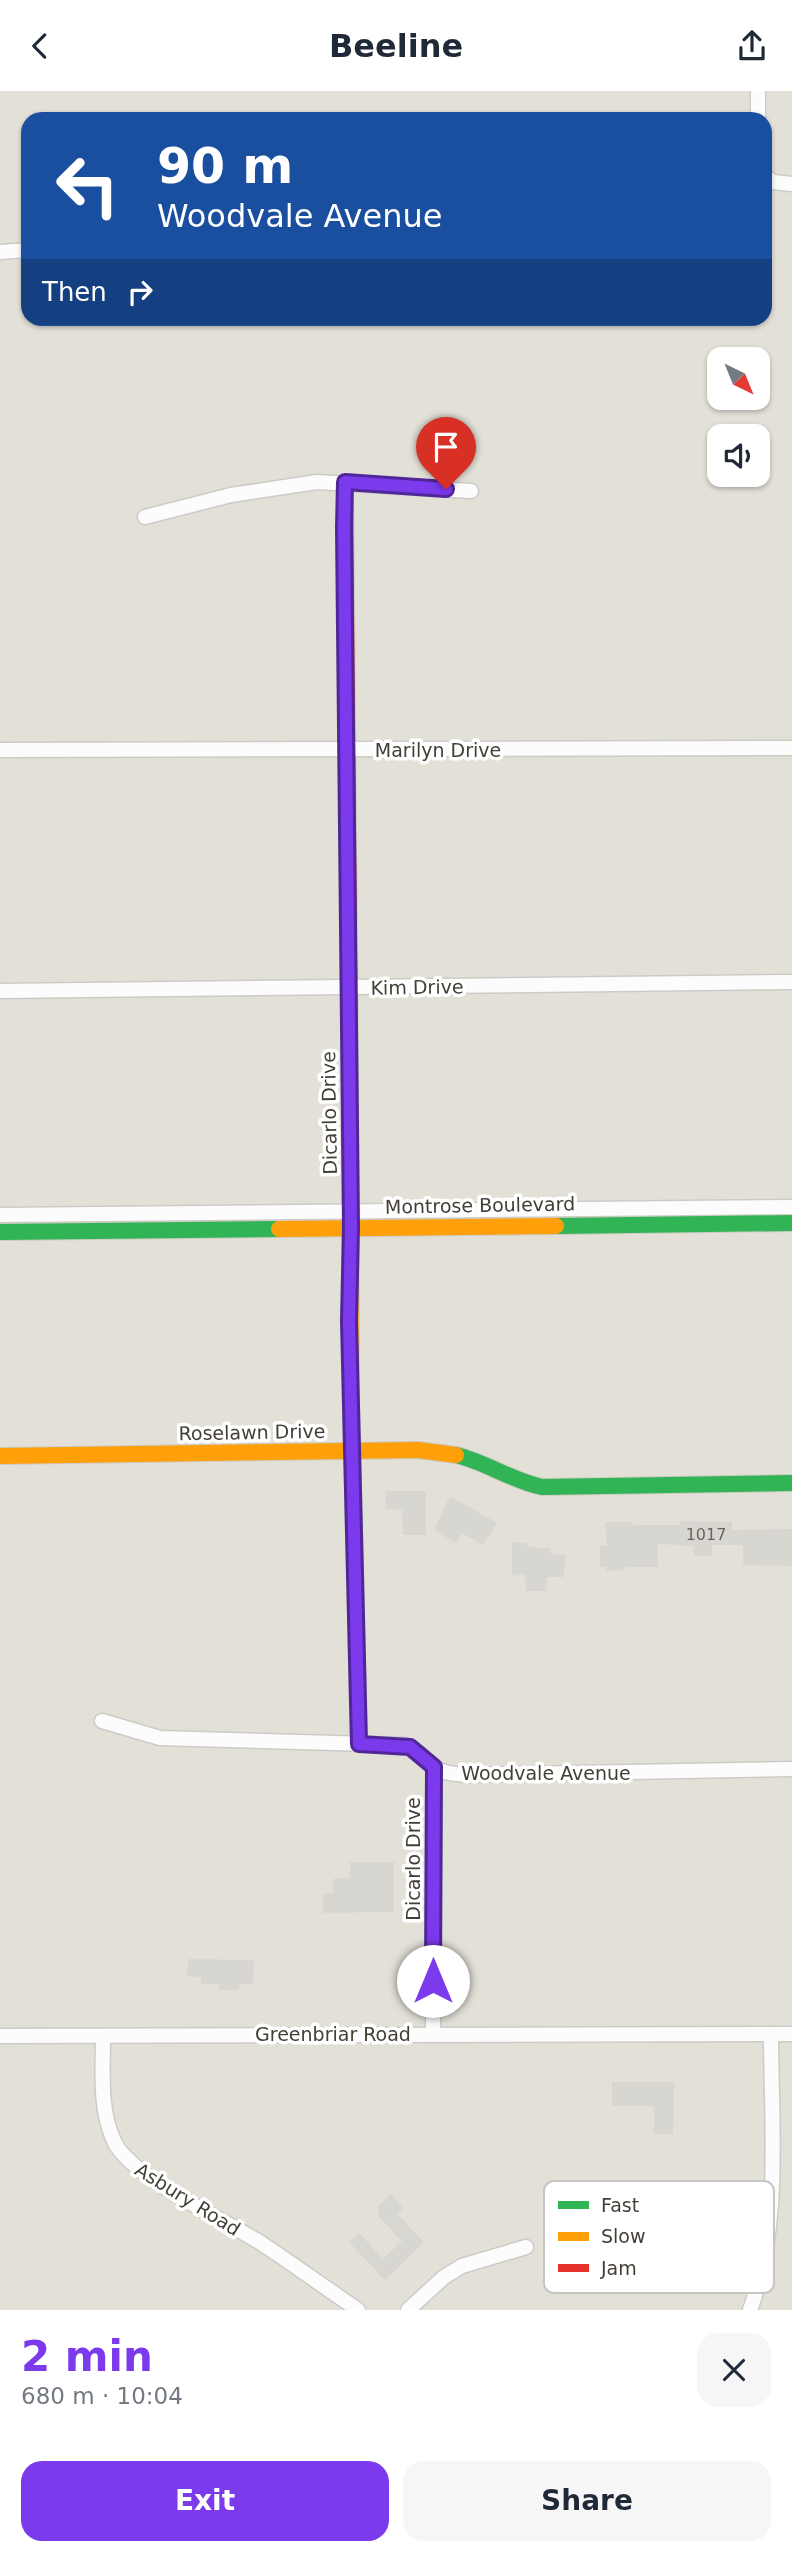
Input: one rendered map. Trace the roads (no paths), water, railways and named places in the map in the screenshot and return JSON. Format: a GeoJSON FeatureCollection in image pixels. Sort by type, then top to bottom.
{"type":"FeatureCollection","features":[{"type":"Feature","properties":{"kind":"street"},"geometry":{"type":"LineString","coordinates":[[758,91],[758,112]]}},
{"type":"Feature","properties":{"kind":"street"},"geometry":{"type":"LineString","coordinates":[[772,180],[780,184],[792,184]]}},
{"type":"Feature","properties":{"kind":"street"},"geometry":{"type":"LineString","coordinates":[[0,253],[21,251]]}},
{"type":"Feature","properties":{"kind":"street"},"geometry":{"type":"LineString","coordinates":[[145,517],[209,500],[317,482],[471,491]]}},
{"type":"Feature","properties":{"kind":"street","name":"Dicarlo Drive"},"geometry":{"type":"LineString","coordinates":[[345,482],[351,1219],[349,1321],[359,1744]]}},
{"type":"Feature","properties":{"kind":"street","name":"Marilyn Drive"},"geometry":{"type":"LineString","coordinates":[[0,750],[792,748]]}},
{"type":"Feature","properties":{"kind":"street","name":"Kim Drive"},"geometry":{"type":"LineString","coordinates":[[0,991],[792,982]]}},
{"type":"Feature","properties":{"kind":"street","name":"Montrose Boulevard"},"geometry":{"type":"LineString","coordinates":[[0,1232],[792,1207]]}},
{"type":"Feature","properties":{"kind":"street","name":"Montrose Boulevard"},"geometry":{"type":"LineString","coordinates":[[0,1215],[792,1223]]}},
{"type":"Feature","properties":{"kind":"street","name":"Roselawn Drive"},"geometry":{"type":"LineString","coordinates":[[0,1456],[418,1450],[473,1460],[513,1479],[542,1487],[792,1483]]}},
{"type":"Feature","properties":{"kind":"street","name":"Woodvale Avenue"},"geometry":{"type":"LineString","coordinates":[[102,1721],[160,1738],[410,1747],[434,1767],[446,1773],[465,1775],[792,1769]]}},
{"type":"Feature","properties":{"kind":"street","name":"Dicarlo Drive"},"geometry":{"type":"LineString","coordinates":[[433,2034],[434,1767]]}},
{"type":"Feature","properties":{"kind":"street"},"geometry":{"type":"LineString","coordinates":[[771,2034],[771,2181]]}},
{"type":"Feature","properties":{"kind":"street","name":"Greenbriar Road"},"geometry":{"type":"LineString","coordinates":[[0,2036],[792,2034]]}},
{"type":"Feature","properties":{"kind":"street","name":"Asbury Road"},"geometry":{"type":"LineString","coordinates":[[103,2036],[106,2120],[114,2143],[129,2162],[147,2176],[261,2243],[358,2310]]}},
{"type":"Feature","properties":{"kind":"street"},"geometry":{"type":"LineString","coordinates":[[408,2310],[444,2277],[462,2266],[526,2247]]}},
{"type":"Feature","properties":{"kind":"street"},"geometry":{"type":"LineString","coordinates":[[750,2310],[757,2293]]}}]}
